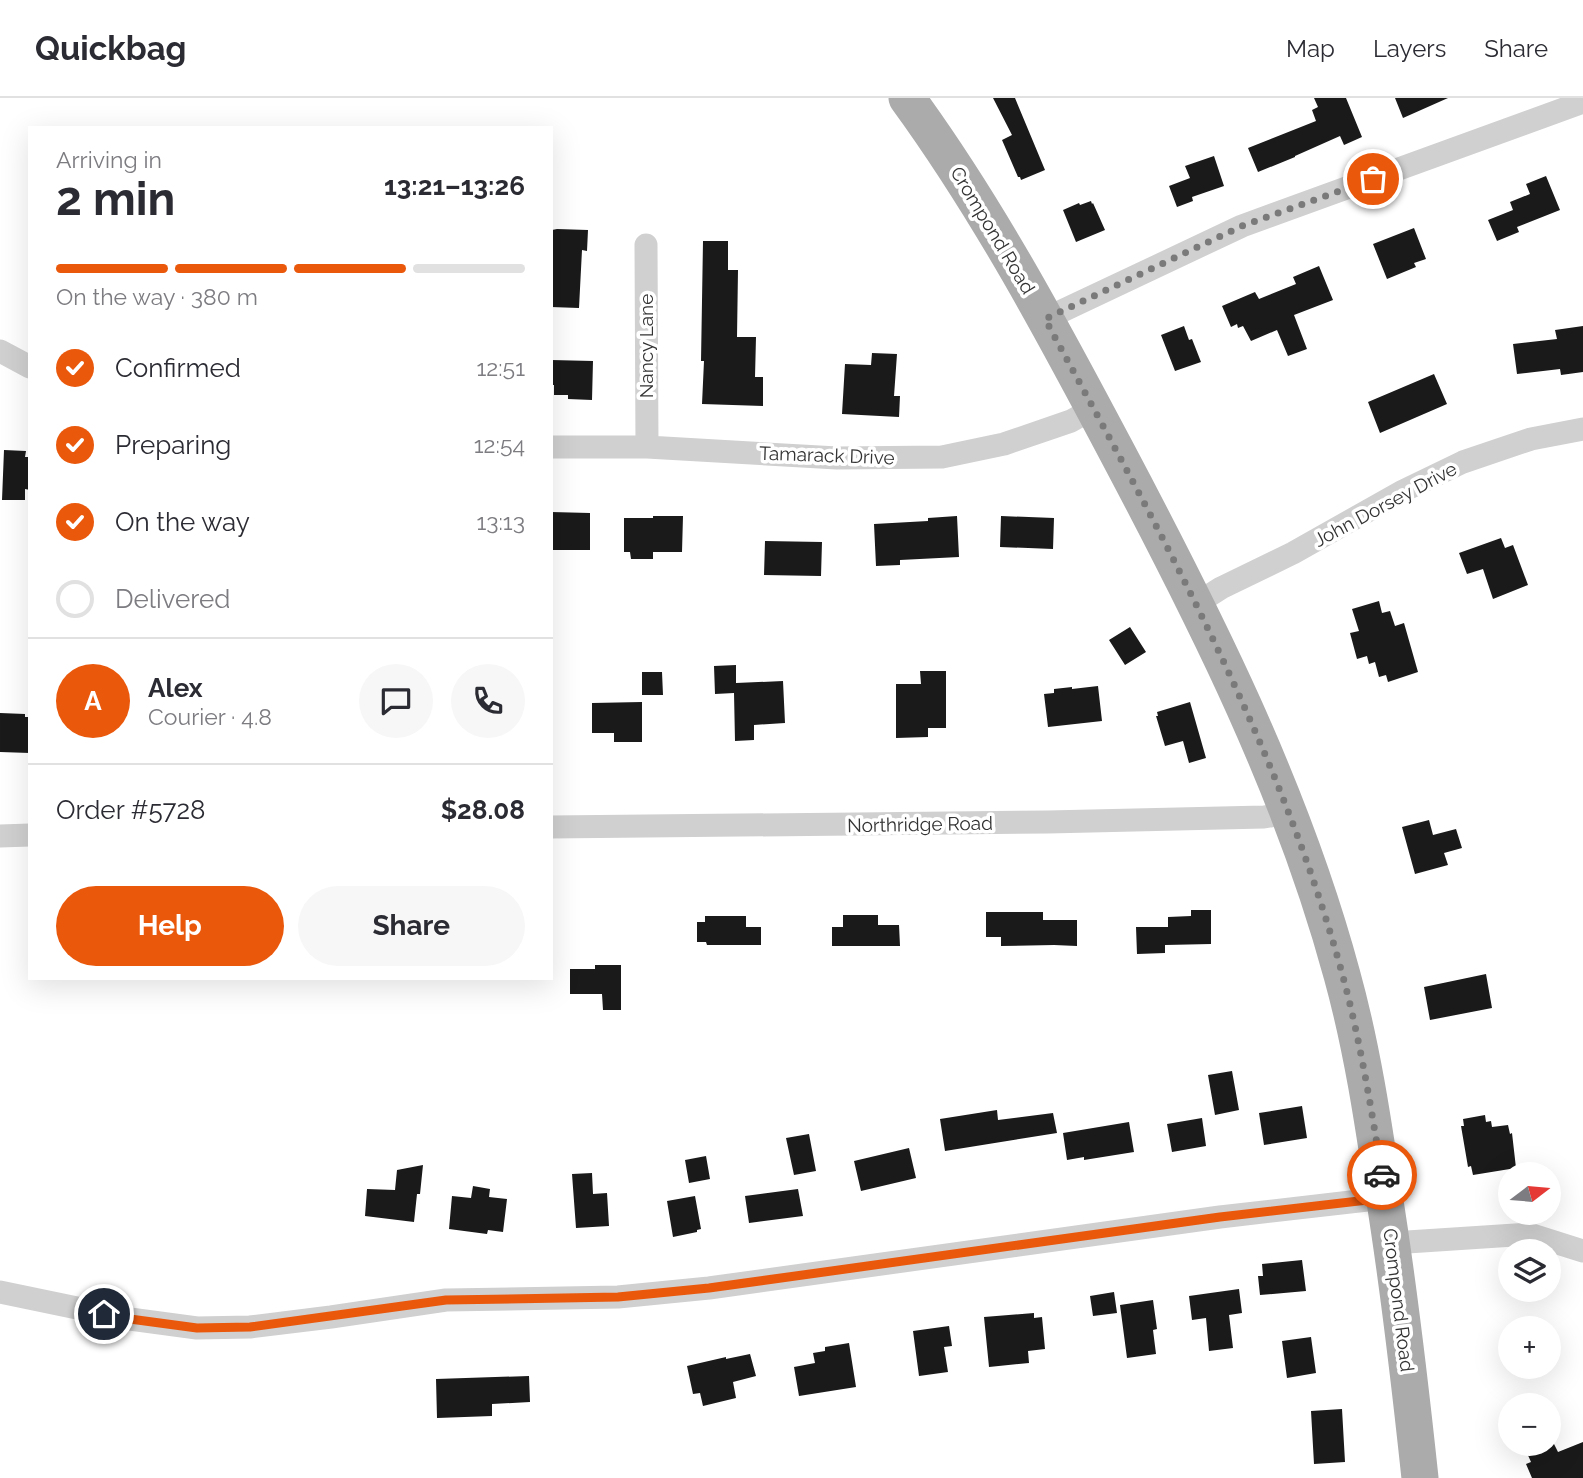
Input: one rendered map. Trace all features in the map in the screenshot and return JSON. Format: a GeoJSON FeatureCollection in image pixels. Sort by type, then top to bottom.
{"type":"FeatureCollection","features":[{"type":"Feature","properties":{"kind":"main road","name":"Crompond Road"},"geometry":{"type":"LineString","coordinates":[[906,98],[975,197],[1094,408],[1231,676],[1288,813],[1326,921],[1353,1019],[1367,1086],[1392,1243],[1420,1478]]}},
{"type":"Feature","properties":{"kind":"street"},"geometry":{"type":"LineString","coordinates":[[1045,319],[1242,226],[1583,102]]}},
{"type":"Feature","properties":{"kind":"street","name":"Nancy Lane"},"geometry":{"type":"LineString","coordinates":[[646,245],[647,447]]}},
{"type":"Feature","properties":{"kind":"street"},"geometry":{"type":"LineString","coordinates":[[0,351],[28,366]]}},
{"type":"Feature","properties":{"kind":"street","name":"Tamarack Drive"},"geometry":{"type":"LineString","coordinates":[[553,447],[647,447],[838,458],[942,457],[1004,444],[1071,421],[1094,408]]}},
{"type":"Feature","properties":{"kind":"street","name":"John Dorsey Drive"},"geometry":{"type":"LineString","coordinates":[[1196,604],[1403,491],[1463,462],[1531,439],[1583,429]]}},
{"type":"Feature","properties":{"kind":"street","name":"Northridge Road"},"geometry":{"type":"LineString","coordinates":[[553,827],[1048,822],[1264,817],[1288,813]]}},
{"type":"Feature","properties":{"kind":"street"},"geometry":{"type":"LineString","coordinates":[[0,836],[28,835]]}},
{"type":"Feature","properties":{"kind":"street"},"geometry":{"type":"LineString","coordinates":[[0,1292],[130,1319],[197,1328],[250,1327],[446,1300],[618,1297],[709,1288],[1220,1217],[1385,1198]]}},
{"type":"Feature","properties":{"kind":"street"},"geometry":{"type":"LineString","coordinates":[[1392,1243],[1529,1234],[1583,1251]]}},
{"type":"Feature","properties":{"kind":"building"},"geometry":{"type":"Polygon","coordinates":[[[993,98],[1015,98],[1045,170],[1021,180],[1018,177],[1002,140],[1012,135],[993,98]]]}},
{"type":"Feature","properties":{"kind":"building"},"geometry":{"type":"Polygon","coordinates":[[[1314,98],[1346,98],[1362,137],[1344,145],[1340,136],[1258,172],[1248,148],[1316,121],[1312,110],[1318,107],[1314,98]]]}},
{"type":"Feature","properties":{"kind":"building"},"geometry":{"type":"Polygon","coordinates":[[[1395,98],[1448,98],[1403,118],[1395,98]]]}},
{"type":"Feature","properties":{"kind":"building"},"geometry":{"type":"Polygon","coordinates":[[[1214,156],[1224,186],[1192,197],[1193,201],[1177,207],[1169,186],[1190,178],[1185,166],[1214,156]]]}},
{"type":"Feature","properties":{"kind":"building"},"geometry":{"type":"Polygon","coordinates":[[[1546,176],[1560,210],[1517,227],[1519,232],[1497,241],[1488,220],[1513,210],[1510,202],[1530,194],[1526,184],[1546,176]]]}},
{"type":"Feature","properties":{"kind":"building"},"geometry":{"type":"Polygon","coordinates":[[[1091,201],[1105,230],[1076,242],[1063,210],[1091,201]]]}},
{"type":"Feature","properties":{"kind":"building"},"geometry":{"type":"Polygon","coordinates":[[[1414,228],[1426,259],[1414,263],[1416,267],[1387,279],[1373,244],[1414,228]]]}},
{"type":"Feature","properties":{"kind":"building"},"geometry":{"type":"Polygon","coordinates":[[[553,230],[588,230],[587,251],[582,250],[579,308],[553,307],[553,230]]]}},
{"type":"Feature","properties":{"kind":"building"},"geometry":{"type":"Polygon","coordinates":[[[703,241],[728,241],[728,270],[738,270],[737,337],[756,337],[755,377],[763,377],[763,406],[702,404],[703,241]]]}},
{"type":"Feature","properties":{"kind":"building"},"geometry":{"type":"Polygon","coordinates":[[[1319,266],[1333,300],[1294,315],[1307,349],[1288,356],[1277,330],[1251,341],[1243,326],[1238,328],[1237,324],[1231,327],[1222,306],[1255,292],[1259,299],[1296,284],[1293,277],[1319,266]]]}},
{"type":"Feature","properties":{"kind":"building"},"geometry":{"type":"Polygon","coordinates":[[[1184,326],[1201,362],[1175,371],[1161,335],[1184,326]]]}},
{"type":"Feature","properties":{"kind":"building"},"geometry":{"type":"Polygon","coordinates":[[[1583,326],[1583,372],[1561,375],[1560,369],[1517,374],[1513,344],[1557,339],[1555,330],[1583,326]]]}},
{"type":"Feature","properties":{"kind":"building"},"geometry":{"type":"Polygon","coordinates":[[[872,353],[897,354],[894,396],[900,396],[899,417],[842,414],[845,364],[871,365],[872,353]]]}},
{"type":"Feature","properties":{"kind":"building"},"geometry":{"type":"Polygon","coordinates":[[[553,360],[593,361],[592,400],[568,399],[568,395],[554,395],[553,360]]]}},
{"type":"Feature","properties":{"kind":"building"},"geometry":{"type":"Polygon","coordinates":[[[1434,374],[1447,404],[1380,433],[1368,402],[1434,374]]]}},
{"type":"Feature","properties":{"kind":"building"},"geometry":{"type":"Polygon","coordinates":[[[4,450],[26,451],[28,490],[25,489],[25,500],[2,500],[4,450]]]}},
{"type":"Feature","properties":{"kind":"building"},"geometry":{"type":"Polygon","coordinates":[[[553,512],[590,513],[590,550],[553,550],[553,512]]]}},
{"type":"Feature","properties":{"kind":"building"},"geometry":{"type":"Polygon","coordinates":[[[683,516],[682,552],[653,552],[653,559],[631,559],[630,552],[624,552],[624,518],[683,516]]]}},
{"type":"Feature","properties":{"kind":"building"},"geometry":{"type":"Polygon","coordinates":[[[957,516],[959,557],[900,560],[900,565],[876,566],[874,524],[928,521],[928,518],[957,516]]]}},
{"type":"Feature","properties":{"kind":"building"},"geometry":{"type":"Polygon","coordinates":[[[1001,516],[1054,518],[1053,549],[1000,547],[1001,516]]]}},
{"type":"Feature","properties":{"kind":"building"},"geometry":{"type":"Polygon","coordinates":[[[1501,538],[1505,548],[1513,545],[1528,585],[1493,599],[1483,569],[1467,574],[1459,553],[1501,538]]]}},
{"type":"Feature","properties":{"kind":"building"},"geometry":{"type":"Polygon","coordinates":[[[765,541],[822,542],[821,576],[764,575],[765,541]]]}},
{"type":"Feature","properties":{"kind":"building"},"geometry":{"type":"Polygon","coordinates":[[[1379,601],[1382,613],[1390,611],[1395,626],[1404,623],[1418,672],[1388,682],[1386,675],[1379,677],[1375,662],[1369,664],[1367,656],[1357,659],[1350,633],[1359,631],[1352,609],[1379,601]]]}},
{"type":"Feature","properties":{"kind":"building"},"geometry":{"type":"Polygon","coordinates":[[[1130,627],[1146,652],[1125,665],[1109,640],[1130,627]]]}},
{"type":"Feature","properties":{"kind":"building"},"geometry":{"type":"Polygon","coordinates":[[[736,665],[736,683],[783,681],[785,723],[754,725],[754,740],[735,741],[734,693],[715,694],[714,666],[736,665]]]}},
{"type":"Feature","properties":{"kind":"building"},"geometry":{"type":"Polygon","coordinates":[[[920,671],[946,671],[946,728],[928,728],[928,737],[896,738],[896,684],[921,684],[920,671]]]}},
{"type":"Feature","properties":{"kind":"building"},"geometry":{"type":"Polygon","coordinates":[[[642,672],[662,672],[663,695],[642,695],[642,672]]]}},
{"type":"Feature","properties":{"kind":"building"},"geometry":{"type":"Polygon","coordinates":[[[1098,686],[1102,721],[1048,727],[1044,694],[1054,693],[1054,689],[1098,686]]]}},
{"type":"Feature","properties":{"kind":"building"},"geometry":{"type":"Polygon","coordinates":[[[642,702],[642,742],[614,742],[614,733],[592,733],[592,703],[642,702]]]}},
{"type":"Feature","properties":{"kind":"building"},"geometry":{"type":"Polygon","coordinates":[[[1190,702],[1206,758],[1189,763],[1183,741],[1165,746],[1156,716],[1157,712],[1190,702]]]}},
{"type":"Feature","properties":{"kind":"building"},"geometry":{"type":"Polygon","coordinates":[[[0,713],[25,714],[25,717],[28,717],[28,753],[0,752],[0,713]]]}},
{"type":"Feature","properties":{"kind":"building"},"geometry":{"type":"Polygon","coordinates":[[[1429,820],[1433,835],[1456,829],[1462,848],[1444,853],[1448,865],[1415,874],[1402,827],[1429,820]]]}},
{"type":"Feature","properties":{"kind":"building"},"geometry":{"type":"Polygon","coordinates":[[[1191,910],[1211,910],[1211,944],[1165,945],[1165,953],[1137,954],[1136,927],[1168,927],[1168,917],[1191,916],[1191,910]]]}},
{"type":"Feature","properties":{"kind":"building"},"geometry":{"type":"Polygon","coordinates":[[[986,912],[1043,912],[1043,920],[1077,920],[1077,946],[1001,946],[1001,937],[986,937],[986,912]]]}},
{"type":"Feature","properties":{"kind":"building"},"geometry":{"type":"Polygon","coordinates":[[[843,915],[878,915],[878,925],[899,925],[900,946],[832,946],[832,927],[843,927],[843,915]]]}},
{"type":"Feature","properties":{"kind":"building"},"geometry":{"type":"Polygon","coordinates":[[[705,916],[746,916],[746,927],[761,927],[761,945],[707,945],[706,942],[697,942],[697,922],[705,922],[705,916]]]}},
{"type":"Feature","properties":{"kind":"building"},"geometry":{"type":"Polygon","coordinates":[[[595,965],[621,965],[621,1010],[603,1010],[602,994],[570,994],[570,969],[595,969],[595,965]]]}},
{"type":"Feature","properties":{"kind":"building"},"geometry":{"type":"Polygon","coordinates":[[[1486,974],[1492,1008],[1430,1020],[1424,987],[1486,974]]]}},
{"type":"Feature","properties":{"kind":"building"},"geometry":{"type":"Polygon","coordinates":[[[1232,1071],[1239,1110],[1215,1115],[1208,1075],[1232,1071]]]}},
{"type":"Feature","properties":{"kind":"building"},"geometry":{"type":"Polygon","coordinates":[[[1302,1106],[1307,1138],[1264,1145],[1259,1113],[1302,1106]]]}},
{"type":"Feature","properties":{"kind":"building"},"geometry":{"type":"Polygon","coordinates":[[[997,1110],[998,1120],[1053,1113],[1057,1133],[945,1151],[940,1119],[997,1110]]]}},
{"type":"Feature","properties":{"kind":"building"},"geometry":{"type":"Polygon","coordinates":[[[1485,1115],[1486,1122],[1491,1121],[1492,1127],[1508,1125],[1510,1134],[1512,1133],[1515,1162],[1498,1162],[1498,1171],[1473,1175],[1471,1166],[1468,1167],[1461,1126],[1464,1126],[1463,1119],[1485,1115]]]}},
{"type":"Feature","properties":{"kind":"building"},"geometry":{"type":"Polygon","coordinates":[[[1202,1118],[1206,1146],[1172,1152],[1167,1124],[1202,1118]]]}},
{"type":"Feature","properties":{"kind":"building"},"geometry":{"type":"Polygon","coordinates":[[[1129,1122],[1134,1152],[1067,1160],[1063,1133],[1129,1122]]]}},
{"type":"Feature","properties":{"kind":"building"},"geometry":{"type":"Polygon","coordinates":[[[809,1134],[816,1171],[794,1175],[786,1138],[809,1134]]]}},
{"type":"Feature","properties":{"kind":"building"},"geometry":{"type":"Polygon","coordinates":[[[909,1148],[916,1178],[861,1191],[854,1161],[909,1148]]]}},
{"type":"Feature","properties":{"kind":"building"},"geometry":{"type":"Polygon","coordinates":[[[706,1156],[710,1179],[689,1183],[685,1160],[706,1156]]]}},
{"type":"Feature","properties":{"kind":"building"},"geometry":{"type":"Polygon","coordinates":[[[423,1165],[414,1222],[365,1216],[367,1189],[395,1190],[397,1170],[423,1165]]]}},
{"type":"Feature","properties":{"kind":"building"},"geometry":{"type":"Polygon","coordinates":[[[592,1173],[593,1194],[607,1193],[609,1226],[576,1228],[572,1174],[592,1173]]]}},
{"type":"Feature","properties":{"kind":"building"},"geometry":{"type":"Polygon","coordinates":[[[473,1186],[490,1189],[489,1197],[507,1199],[503,1232],[488,1230],[487,1234],[449,1229],[452,1196],[471,1198],[473,1186]]]}},
{"type":"Feature","properties":{"kind":"building"},"geometry":{"type":"Polygon","coordinates":[[[798,1189],[803,1216],[749,1223],[745,1196],[798,1189]]]}},
{"type":"Feature","properties":{"kind":"building"},"geometry":{"type":"Polygon","coordinates":[[[695,1196],[701,1229],[673,1237],[667,1201],[695,1196]]]}},
{"type":"Feature","properties":{"kind":"building"},"geometry":{"type":"Polygon","coordinates":[[[1302,1260],[1306,1291],[1260,1295],[1258,1276],[1263,1276],[1262,1264],[1302,1260]]]}},
{"type":"Feature","properties":{"kind":"building"},"geometry":{"type":"Polygon","coordinates":[[[1239,1289],[1242,1313],[1229,1315],[1233,1348],[1209,1351],[1206,1318],[1192,1320],[1189,1296],[1239,1289]]]}},
{"type":"Feature","properties":{"kind":"building"},"geometry":{"type":"Polygon","coordinates":[[[1114,1292],[1117,1313],[1093,1316],[1090,1296],[1114,1292]]]}},
{"type":"Feature","properties":{"kind":"building"},"geometry":{"type":"Polygon","coordinates":[[[1153,1300],[1157,1329],[1153,1330],[1156,1354],[1127,1358],[1120,1305],[1153,1300]]]}},
{"type":"Feature","properties":{"kind":"building"},"geometry":{"type":"Polygon","coordinates":[[[1034,1313],[1034,1318],[1042,1317],[1045,1349],[1028,1351],[1029,1363],[989,1367],[984,1317],[1034,1313]]]}},
{"type":"Feature","properties":{"kind":"building"},"geometry":{"type":"Polygon","coordinates":[[[949,1326],[952,1346],[944,1347],[948,1372],[919,1376],[913,1331],[949,1326]]]}},
{"type":"Feature","properties":{"kind":"building"},"geometry":{"type":"Polygon","coordinates":[[[1311,1337],[1316,1373],[1287,1378],[1282,1341],[1311,1337]]]}},
{"type":"Feature","properties":{"kind":"building"},"geometry":{"type":"Polygon","coordinates":[[[849,1343],[856,1387],[799,1396],[794,1367],[815,1363],[813,1353],[825,1351],[825,1347],[849,1343]]]}},
{"type":"Feature","properties":{"kind":"building"},"geometry":{"type":"Polygon","coordinates":[[[750,1354],[756,1376],[733,1382],[736,1398],[703,1406],[700,1393],[693,1394],[687,1366],[750,1354]]]}},
{"type":"Feature","properties":{"kind":"building"},"geometry":{"type":"Polygon","coordinates":[[[529,1376],[530,1402],[492,1404],[492,1416],[437,1418],[436,1379],[529,1376]]]}},
{"type":"Feature","properties":{"kind":"building"},"geometry":{"type":"Polygon","coordinates":[[[1342,1409],[1345,1462],[1314,1464],[1311,1411],[1342,1409]]]}},
{"type":"Feature","properties":{"kind":"building"},"geometry":{"type":"Polygon","coordinates":[[[1583,1442],[1583,1478],[1532,1478],[1526,1464],[1531,1462],[1528,1456],[1561,1456],[1561,1451],[1583,1442]]]}},
{"type":"Feature","properties":{"kind":"way so far"},"geometry":{"type":"LineString","coordinates":[[1373,179],[1242,226],[1045,319],[1196,604],[1231,676],[1288,813],[1342,973],[1356,1030],[1382,1175]]}},
{"type":"Feature","properties":{"kind":"route"},"geometry":{"type":"LineString","coordinates":[[104,1314],[197,1328],[250,1327],[446,1300],[618,1297],[709,1288],[1220,1217],[1385,1198],[1382,1175]]}}]}
